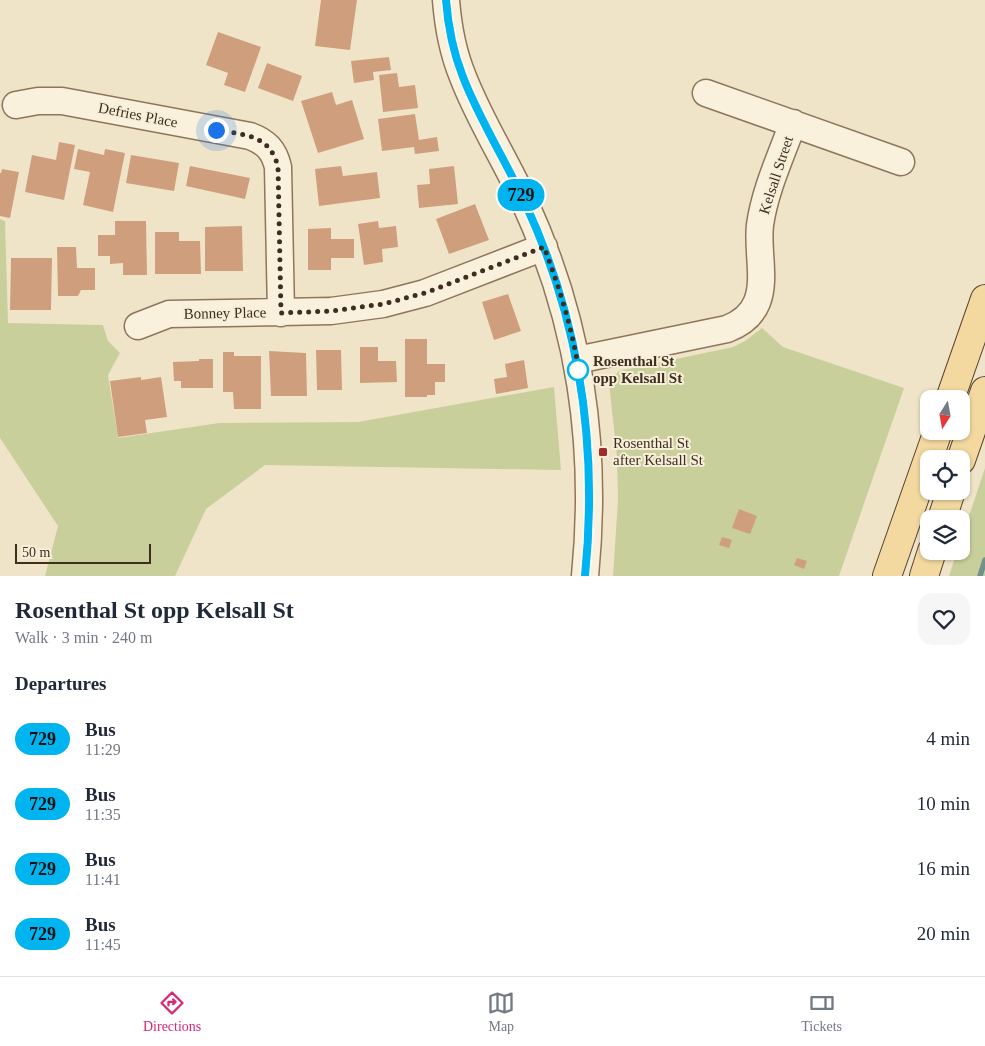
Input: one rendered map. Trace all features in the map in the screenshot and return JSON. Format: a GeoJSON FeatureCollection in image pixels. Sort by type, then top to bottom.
{"type":"FeatureCollection","features":[{"type":"Feature","properties":{"kind":"main road"},"geometry":{"type":"LineString","coordinates":[[953,390],[985,299]]}},
{"type":"Feature","properties":{"kind":"main road"},"geometry":{"type":"LineString","coordinates":[[964,450],[985,390]]}},
{"type":"Feature","properties":{"kind":"main road"},"geometry":{"type":"LineString","coordinates":[[887,576],[935,440]]}},
{"type":"Feature","properties":{"kind":"main road"},"geometry":{"type":"LineString","coordinates":[[924,576],[929,560]]}},
{"type":"Feature","properties":{"kind":"street"},"geometry":{"type":"LineString","coordinates":[[446,0],[452,39],[463,77],[525,203],[544,247],[557,283],[577,360],[585,418],[589,479],[588,548],[585,576]]}},
{"type":"Feature","properties":{"kind":"street"},"geometry":{"type":"LineString","coordinates":[[706,93],[901,162]]}},
{"type":"Feature","properties":{"kind":"street","name":"Defries Place"},"geometry":{"type":"LineString","coordinates":[[16,106],[38,101],[62,101],[250,136],[266,144],[272,150],[278,167],[281,313]]}},
{"type":"Feature","properties":{"kind":"street","name":"Kelsall Street"},"geometry":{"type":"LineString","coordinates":[[577,360],[727,329],[744,320],[751,312],[760,294],[759,244],[762,215],[767,195],[793,123]]}},
{"type":"Feature","properties":{"kind":"street","name":"Bonney Place"},"geometry":{"type":"LineString","coordinates":[[138,326],[169,314],[331,311],[392,301],[425,293],[544,247]]}},
{"type":"Feature","properties":{"kind":"green space"},"geometry":{"type":"Polygon","coordinates":[[[0,219],[5,221],[8,323],[103,325],[108,341],[120,353],[108,375],[118,438],[219,423],[358,422],[554,387],[561,470],[265,465],[206,509],[175,576],[45,576],[58,526],[0,438],[0,219]]]}},
{"type":"Feature","properties":{"kind":"green space"},"geometry":{"type":"Polygon","coordinates":[[[762,328],[783,347],[904,388],[839,576],[613,576],[618,500],[617,457],[609,383],[619,371],[733,347],[745,341],[762,328]]]}},
{"type":"Feature","properties":{"kind":"green space"},"geometry":{"type":"Polygon","coordinates":[[[985,468],[985,576],[949,576],[954,560],[970,560],[970,513],[985,468]]]}},
{"type":"Feature","properties":{"kind":"building"},"geometry":{"type":"Polygon","coordinates":[[[321,0],[357,0],[350,50],[315,46],[321,0]]]}},
{"type":"Feature","properties":{"kind":"building"},"geometry":{"type":"Polygon","coordinates":[[[218,32],[261,47],[245,92],[224,85],[228,73],[206,65],[218,32]]]}},
{"type":"Feature","properties":{"kind":"building"},"geometry":{"type":"Polygon","coordinates":[[[389,57],[391,70],[373,72],[374,80],[354,83],[351,61],[389,57]]]}},
{"type":"Feature","properties":{"kind":"building"},"geometry":{"type":"Polygon","coordinates":[[[267,63],[302,76],[293,101],[258,88],[267,63]]]}},
{"type":"Feature","properties":{"kind":"building"},"geometry":{"type":"Polygon","coordinates":[[[397,73],[399,87],[415,85],[418,108],[383,112],[379,75],[397,73]]]}},
{"type":"Feature","properties":{"kind":"building"},"geometry":{"type":"Polygon","coordinates":[[[332,92],[336,105],[352,100],[364,139],[318,153],[301,101],[332,92]]]}},
{"type":"Feature","properties":{"kind":"building"},"geometry":{"type":"Polygon","coordinates":[[[415,114],[419,140],[437,137],[439,151],[415,154],[414,147],[382,151],[378,119],[415,114]]]}},
{"type":"Feature","properties":{"kind":"building"},"geometry":{"type":"Polygon","coordinates":[[[59,142],[75,145],[64,200],[25,192],[32,155],[56,160],[59,142]]]}},
{"type":"Feature","properties":{"kind":"building"},"geometry":{"type":"Polygon","coordinates":[[[78,149],[104,155],[105,149],[125,153],[113,212],[83,205],[90,172],[74,169],[78,149]]]}},
{"type":"Feature","properties":{"kind":"building"},"geometry":{"type":"Polygon","coordinates":[[[131,155],[179,163],[174,191],[126,183],[131,155]]]}},
{"type":"Feature","properties":{"kind":"building"},"geometry":{"type":"Polygon","coordinates":[[[190,166],[250,178],[245,199],[186,186],[190,166]]]}},
{"type":"Feature","properties":{"kind":"building"},"geometry":{"type":"Polygon","coordinates":[[[341,166],[343,176],[377,172],[380,198],[319,206],[315,169],[341,166]]]}},
{"type":"Feature","properties":{"kind":"building"},"geometry":{"type":"Polygon","coordinates":[[[454,166],[458,204],[419,208],[417,185],[430,184],[429,169],[454,166]]]}},
{"type":"Feature","properties":{"kind":"building"},"geometry":{"type":"Polygon","coordinates":[[[2,169],[19,172],[10,218],[0,216],[0,173],[2,169]]]}},
{"type":"Feature","properties":{"kind":"building"},"geometry":{"type":"Polygon","coordinates":[[[475,204],[489,240],[449,254],[436,219],[475,204]]]}},
{"type":"Feature","properties":{"kind":"building"},"geometry":{"type":"Polygon","coordinates":[[[115,221],[146,221],[147,275],[123,275],[123,263],[110,264],[110,256],[98,256],[98,235],[115,235],[115,221]]]}},
{"type":"Feature","properties":{"kind":"building"},"geometry":{"type":"Polygon","coordinates":[[[378,221],[379,228],[396,226],[398,247],[382,249],[383,262],[364,265],[358,224],[378,221]]]}},
{"type":"Feature","properties":{"kind":"building"},"geometry":{"type":"Polygon","coordinates":[[[242,226],[243,271],[205,271],[205,227],[242,226]]]}},
{"type":"Feature","properties":{"kind":"building"},"geometry":{"type":"Polygon","coordinates":[[[331,228],[331,239],[354,239],[354,258],[331,258],[331,270],[308,270],[308,229],[331,228]]]}},
{"type":"Feature","properties":{"kind":"building"},"geometry":{"type":"Polygon","coordinates":[[[155,232],[179,232],[179,241],[200,241],[201,274],[155,274],[155,232]]]}},
{"type":"Feature","properties":{"kind":"building"},"geometry":{"type":"Polygon","coordinates":[[[57,247],[76,247],[77,268],[95,268],[95,290],[81,290],[78,296],[58,296],[57,247]]]}},
{"type":"Feature","properties":{"kind":"building"},"geometry":{"type":"Polygon","coordinates":[[[11,258],[52,258],[51,310],[10,310],[11,258]]]}},
{"type":"Feature","properties":{"kind":"building"},"geometry":{"type":"Polygon","coordinates":[[[508,294],[521,331],[494,340],[482,302],[508,294]]]}},
{"type":"Feature","properties":{"kind":"building"},"geometry":{"type":"Polygon","coordinates":[[[405,339],[427,339],[427,364],[445,364],[445,382],[435,382],[435,395],[405,397],[405,339]]]}},
{"type":"Feature","properties":{"kind":"building"},"geometry":{"type":"Polygon","coordinates":[[[360,347],[378,347],[378,361],[396,361],[397,382],[360,383],[360,347]]]}},
{"type":"Feature","properties":{"kind":"building"},"geometry":{"type":"Polygon","coordinates":[[[316,350],[341,350],[342,390],[317,390],[316,350]]]}},
{"type":"Feature","properties":{"kind":"building"},"geometry":{"type":"Polygon","coordinates":[[[269,351],[306,353],[307,396],[271,396],[269,351]]]}},
{"type":"Feature","properties":{"kind":"building"},"geometry":{"type":"Polygon","coordinates":[[[223,352],[234,352],[234,356],[261,356],[261,409],[234,409],[233,392],[223,392],[223,352]]]}},
{"type":"Feature","properties":{"kind":"building"},"geometry":{"type":"Polygon","coordinates":[[[199,359],[213,359],[213,388],[181,388],[181,381],[174,381],[173,362],[199,361],[199,359]]]}},
{"type":"Feature","properties":{"kind":"building"},"geometry":{"type":"Polygon","coordinates":[[[524,360],[528,388],[496,394],[494,379],[507,377],[505,364],[524,360]]]}},
{"type":"Feature","properties":{"kind":"building"},"geometry":{"type":"Polygon","coordinates":[[[141,377],[141,380],[161,377],[167,417],[145,420],[147,433],[118,437],[110,381],[141,377]]]}},
{"type":"Feature","properties":{"kind":"building"},"geometry":{"type":"Polygon","coordinates":[[[739,509],[757,516],[750,534],[732,528],[739,509]]]}},
{"type":"Feature","properties":{"kind":"building"},"geometry":{"type":"Polygon","coordinates":[[[722,537],[732,540],[729,548],[719,545],[722,537]]]}},
{"type":"Feature","properties":{"kind":"building"},"geometry":{"type":"Polygon","coordinates":[[[797,558],[807,561],[804,569],[794,565],[797,558]]]}},
{"type":"Feature","properties":{"kind":"waterway"},"geometry":{"type":"LineString","coordinates":[[980,576],[985,560]]}},
{"type":"Feature","properties":{"kind":"bus line","name":"729"},"geometry":{"type":"LineString","coordinates":[[446,0],[449,26],[463,77],[525,203],[544,247],[557,283],[577,360],[588,447],[589,516],[585,576]]}},
{"type":"Feature","properties":{"kind":"place","name":"Rosenthal St opp Kelsall St"},"geometry":{"type":"Point","coordinates":[578,370]}},
{"type":"Feature","properties":{"kind":"place","name":"Rosenthal St after Kelsall St"},"geometry":{"type":"Point","coordinates":[603,452]}},
{"type":"Feature","properties":{"kind":"route"},"geometry":{"type":"LineString","coordinates":[[216,130],[258,139],[272,150],[276,158],[278,167],[281,313],[331,311],[383,304],[425,293],[544,247],[567,319],[580,379],[578,370]]}}]}
